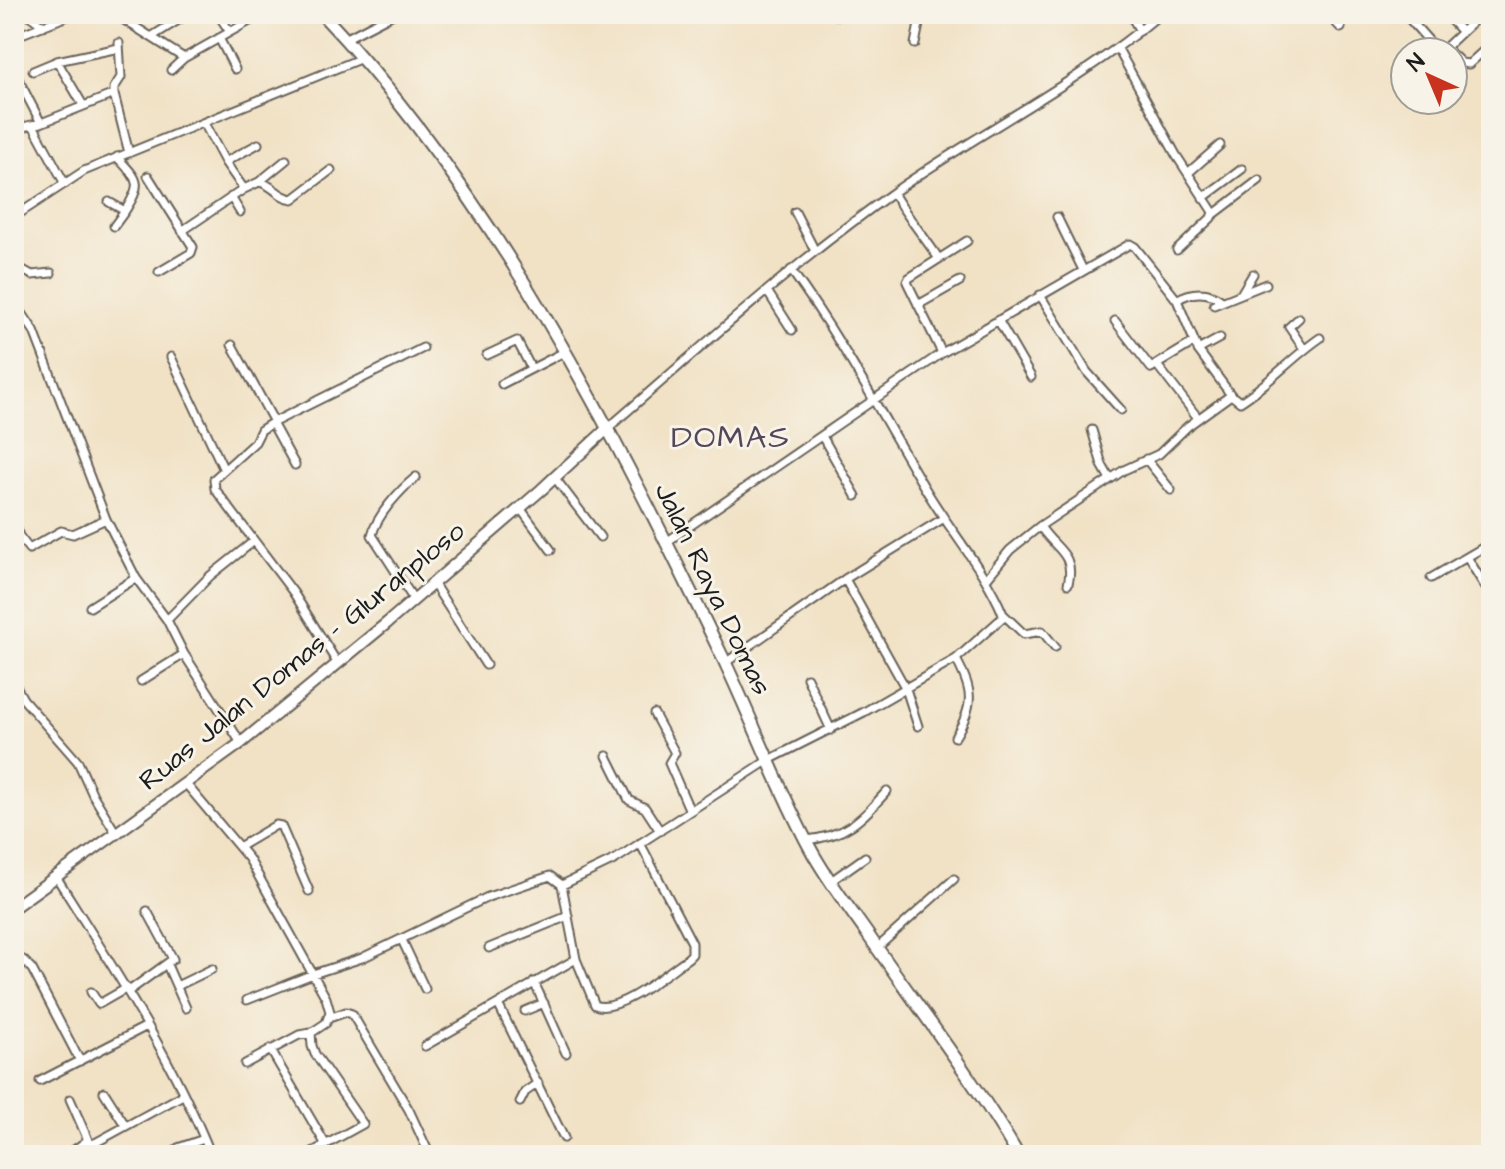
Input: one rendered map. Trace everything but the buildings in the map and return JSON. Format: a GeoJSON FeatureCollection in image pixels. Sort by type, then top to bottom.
{"type":"FeatureCollection","features":[{"type":"Feature","properties":{"kind":"highway","name":"Jalan Raya Domas"},"geometry":{"type":"LineString","coordinates":[[322,14],[362,58],[449,169],[566,351],[608,428],[725,663],[767,761],[806,840],[877,948],[967,1074],[1018,1155]]}},
{"type":"Feature","properties":{"kind":"main road","name":"Ruas Jalan Domas - Gluranploso"},"geometry":{"type":"LineString","coordinates":[[15,902],[57,878],[241,743],[414,600],[608,428]]}},
{"type":"Feature","properties":{"kind":"street"},"geometry":{"type":"LineString","coordinates":[[28,14],[43,26]]}},
{"type":"Feature","properties":{"kind":"street"},"geometry":{"type":"LineString","coordinates":[[14,37],[73,14]]}},
{"type":"Feature","properties":{"kind":"street"},"geometry":{"type":"LineString","coordinates":[[108,14],[116,14],[184,58]]}},
{"type":"Feature","properties":{"kind":"street"},"geometry":{"type":"LineString","coordinates":[[151,37],[188,14]]}},
{"type":"Feature","properties":{"kind":"street"},"geometry":{"type":"LineString","coordinates":[[218,14],[230,32]]}},
{"type":"Feature","properties":{"kind":"street"},"geometry":{"type":"LineString","coordinates":[[171,70],[184,58],[262,14]]}},
{"type":"Feature","properties":{"kind":"street"},"geometry":{"type":"LineString","coordinates":[[345,39],[393,14]]}},
{"type":"Feature","properties":{"kind":"street"},"geometry":{"type":"LineString","coordinates":[[915,44],[921,14]]}},
{"type":"Feature","properties":{"kind":"street"},"geometry":{"type":"LineString","coordinates":[[1130,14],[1140,31]]}},
{"type":"Feature","properties":{"kind":"street"},"geometry":{"type":"LineString","coordinates":[[608,428],[815,251],[893,193],[981,134],[1118,49],[1160,14]]}},
{"type":"Feature","properties":{"kind":"street"},"geometry":{"type":"LineString","coordinates":[[1328,14],[1341,28]]}},
{"type":"Feature","properties":{"kind":"street"},"geometry":{"type":"LineString","coordinates":[[1405,14],[1424,36]]}},
{"type":"Feature","properties":{"kind":"street"},"geometry":{"type":"LineString","coordinates":[[1445,14],[1462,32]]}},
{"type":"Feature","properties":{"kind":"street"},"geometry":{"type":"LineString","coordinates":[[1459,36],[1481,14]]}},
{"type":"Feature","properties":{"kind":"street"},"geometry":{"type":"LineString","coordinates":[[219,38],[235,69]]}},
{"type":"Feature","properties":{"kind":"street"},"geometry":{"type":"LineString","coordinates":[[1469,64],[1491,44]]}},
{"type":"Feature","properties":{"kind":"street"},"geometry":{"type":"LineString","coordinates":[[33,71],[57,61],[119,46],[121,77],[114,94],[129,153]]}},
{"type":"Feature","properties":{"kind":"street"},"geometry":{"type":"LineString","coordinates":[[1118,49],[1213,215]]}},
{"type":"Feature","properties":{"kind":"street"},"geometry":{"type":"LineString","coordinates":[[14,205],[17,215],[84,171],[362,58]]}},
{"type":"Feature","properties":{"kind":"street"},"geometry":{"type":"LineString","coordinates":[[57,61],[83,105]]}},
{"type":"Feature","properties":{"kind":"street"},"geometry":{"type":"LineString","coordinates":[[14,71],[65,184]]}},
{"type":"Feature","properties":{"kind":"street"},"geometry":{"type":"LineString","coordinates":[[18,128],[37,124],[114,94]]}},
{"type":"Feature","properties":{"kind":"street"},"geometry":{"type":"LineString","coordinates":[[204,123],[244,189]]}},
{"type":"Feature","properties":{"kind":"street"},"geometry":{"type":"LineString","coordinates":[[225,162],[258,144]]}},
{"type":"Feature","properties":{"kind":"street"},"geometry":{"type":"LineString","coordinates":[[1188,173],[1220,145]]}},
{"type":"Feature","properties":{"kind":"street"},"geometry":{"type":"LineString","coordinates":[[114,226],[138,186],[117,157]]}},
{"type":"Feature","properties":{"kind":"street"},"geometry":{"type":"LineString","coordinates":[[182,231],[259,182],[286,160]]}},
{"type":"Feature","properties":{"kind":"street"},"geometry":{"type":"LineString","coordinates":[[1203,198],[1242,169]]}},
{"type":"Feature","properties":{"kind":"street"},"geometry":{"type":"LineString","coordinates":[[259,182],[267,183],[281,196],[293,199],[331,170]]}},
{"type":"Feature","properties":{"kind":"street"},"geometry":{"type":"LineString","coordinates":[[148,176],[193,247],[191,253],[159,272]]}},
{"type":"Feature","properties":{"kind":"street"},"geometry":{"type":"LineString","coordinates":[[1177,250],[1213,215],[1259,180]]}},
{"type":"Feature","properties":{"kind":"street"},"geometry":{"type":"LineString","coordinates":[[893,193],[915,229],[939,259]]}},
{"type":"Feature","properties":{"kind":"street"},"geometry":{"type":"LineString","coordinates":[[231,197],[240,212]]}},
{"type":"Feature","properties":{"kind":"street"},"geometry":{"type":"LineString","coordinates":[[109,202],[125,211]]}},
{"type":"Feature","properties":{"kind":"street"},"geometry":{"type":"LineString","coordinates":[[795,212],[815,251]]}},
{"type":"Feature","properties":{"kind":"street"},"geometry":{"type":"LineString","coordinates":[[1057,217],[1083,270]]}},
{"type":"Feature","properties":{"kind":"street"},"geometry":{"type":"LineString","coordinates":[[942,353],[907,282],[967,241]]}},
{"type":"Feature","properties":{"kind":"street"},"geometry":{"type":"LineString","coordinates":[[665,543],[942,353],[1130,244],[1177,300],[1196,346],[1231,395],[1242,401],[1320,338]]}},
{"type":"Feature","properties":{"kind":"street"},"geometry":{"type":"LineString","coordinates":[[14,265],[32,275],[51,273]]}},
{"type":"Feature","properties":{"kind":"street"},"geometry":{"type":"LineString","coordinates":[[791,270],[821,311],[944,518],[987,578],[1003,614],[1024,634],[1042,631],[1055,647]]}},
{"type":"Feature","properties":{"kind":"street"},"geometry":{"type":"LineString","coordinates":[[1241,294],[1253,274]]}},
{"type":"Feature","properties":{"kind":"street"},"geometry":{"type":"LineString","coordinates":[[918,305],[960,281]]}},
{"type":"Feature","properties":{"kind":"street"},"geometry":{"type":"LineString","coordinates":[[1214,305],[1266,284]]}},
{"type":"Feature","properties":{"kind":"street"},"geometry":{"type":"LineString","coordinates":[[767,291],[792,330]]}},
{"type":"Feature","properties":{"kind":"street"},"geometry":{"type":"LineString","coordinates":[[1177,300],[1195,293],[1212,295],[1222,301]]}},
{"type":"Feature","properties":{"kind":"street"},"geometry":{"type":"LineString","coordinates":[[1040,295],[1087,372],[1121,410]]}},
{"type":"Feature","properties":{"kind":"street"},"geometry":{"type":"LineString","coordinates":[[14,301],[34,331],[106,519],[136,578],[167,620],[184,654],[241,743]]}},
{"type":"Feature","properties":{"kind":"street"},"geometry":{"type":"LineString","coordinates":[[1299,318],[1289,327],[1304,349]]}},
{"type":"Feature","properties":{"kind":"street"},"geometry":{"type":"LineString","coordinates":[[998,320],[1031,377]]}},
{"type":"Feature","properties":{"kind":"street"},"geometry":{"type":"LineString","coordinates":[[1115,321],[1151,368],[1220,338]]}},
{"type":"Feature","properties":{"kind":"street"},"geometry":{"type":"LineString","coordinates":[[487,355],[517,341],[531,368]]}},
{"type":"Feature","properties":{"kind":"street"},"geometry":{"type":"LineString","coordinates":[[232,345],[295,465]]}},
{"type":"Feature","properties":{"kind":"street"},"geometry":{"type":"LineString","coordinates":[[338,664],[293,592],[215,489],[214,479],[255,442],[261,430],[423,348]]}},
{"type":"Feature","properties":{"kind":"street"},"geometry":{"type":"LineString","coordinates":[[502,384],[566,351]]}},
{"type":"Feature","properties":{"kind":"street"},"geometry":{"type":"LineString","coordinates":[[171,357],[224,470]]}},
{"type":"Feature","properties":{"kind":"street"},"geometry":{"type":"LineString","coordinates":[[1157,365],[1198,418]]}},
{"type":"Feature","properties":{"kind":"street"},"geometry":{"type":"LineString","coordinates":[[987,578],[1010,550],[1040,526],[1110,479],[1159,454],[1198,418],[1231,395]]}},
{"type":"Feature","properties":{"kind":"street"},"geometry":{"type":"LineString","coordinates":[[1092,430],[1102,465],[1110,479]]}},
{"type":"Feature","properties":{"kind":"street"},"geometry":{"type":"LineString","coordinates":[[822,436],[856,496]]}},
{"type":"Feature","properties":{"kind":"street"},"geometry":{"type":"LineString","coordinates":[[1146,459],[1171,490]]}},
{"type":"Feature","properties":{"kind":"street"},"geometry":{"type":"LineString","coordinates":[[414,600],[372,535],[372,530],[416,477]]}},
{"type":"Feature","properties":{"kind":"street"},"geometry":{"type":"LineString","coordinates":[[555,478],[600,537]]}},
{"type":"Feature","properties":{"kind":"street"},"geometry":{"type":"LineString","coordinates":[[520,508],[551,550]]}},
{"type":"Feature","properties":{"kind":"street"},"geometry":{"type":"LineString","coordinates":[[725,663],[845,579],[944,518]]}},
{"type":"Feature","properties":{"kind":"street"},"geometry":{"type":"LineString","coordinates":[[15,526],[16,537],[29,549],[61,531],[73,534],[106,519]]}},
{"type":"Feature","properties":{"kind":"street"},"geometry":{"type":"LineString","coordinates":[[1040,526],[1046,537],[1067,556],[1071,573],[1068,584]]}},
{"type":"Feature","properties":{"kind":"street"},"geometry":{"type":"LineString","coordinates":[[167,620],[210,576],[254,541]]}},
{"type":"Feature","properties":{"kind":"street"},"geometry":{"type":"LineString","coordinates":[[1431,578],[1491,543]]}},
{"type":"Feature","properties":{"kind":"street"},"geometry":{"type":"LineString","coordinates":[[1467,557],[1491,596]]}},
{"type":"Feature","properties":{"kind":"street"},"geometry":{"type":"LineString","coordinates":[[1482,582],[1491,577]]}},
{"type":"Feature","properties":{"kind":"street"},"geometry":{"type":"LineString","coordinates":[[90,607],[136,578]]}},
{"type":"Feature","properties":{"kind":"street"},"geometry":{"type":"LineString","coordinates":[[845,579],[906,689],[918,726]]}},
{"type":"Feature","properties":{"kind":"street"},"geometry":{"type":"LineString","coordinates":[[433,583],[486,665]]}},
{"type":"Feature","properties":{"kind":"street"},"geometry":{"type":"LineString","coordinates":[[562,885],[616,859],[767,761],[831,730],[956,659],[998,623],[1003,614]]}},
{"type":"Feature","properties":{"kind":"street"},"geometry":{"type":"LineString","coordinates":[[141,681],[184,654]]}},
{"type":"Feature","properties":{"kind":"street"},"geometry":{"type":"LineString","coordinates":[[955,737],[967,710],[970,689],[956,659]]}},
{"type":"Feature","properties":{"kind":"street"},"geometry":{"type":"LineString","coordinates":[[807,678],[831,730]]}},
{"type":"Feature","properties":{"kind":"street"},"geometry":{"type":"LineString","coordinates":[[14,683],[23,699],[78,762],[116,833]]}},
{"type":"Feature","properties":{"kind":"street"},"geometry":{"type":"LineString","coordinates":[[14,705],[23,699]]}},
{"type":"Feature","properties":{"kind":"street"},"geometry":{"type":"LineString","coordinates":[[654,714],[675,753],[669,763],[690,811]]}},
{"type":"Feature","properties":{"kind":"street"},"geometry":{"type":"LineString","coordinates":[[607,756],[629,800],[645,808],[660,831]]}},
{"type":"Feature","properties":{"kind":"street"},"geometry":{"type":"LineString","coordinates":[[186,784],[253,865],[326,998],[329,1018]]}},
{"type":"Feature","properties":{"kind":"street"},"geometry":{"type":"LineString","coordinates":[[806,840],[828,838],[856,824],[887,791]]}},
{"type":"Feature","properties":{"kind":"street"},"geometry":{"type":"LineString","coordinates":[[239,847],[276,825],[281,826],[309,891]]}},
{"type":"Feature","properties":{"kind":"street"},"geometry":{"type":"LineString","coordinates":[[247,1000],[362,958],[488,897],[544,877],[554,878],[562,885],[576,959],[595,1005],[608,1007],[638,992],[692,954],[692,943],[640,843]]}},
{"type":"Feature","properties":{"kind":"street"},"geometry":{"type":"LineString","coordinates":[[831,881],[865,857]]}},
{"type":"Feature","properties":{"kind":"street"},"geometry":{"type":"LineString","coordinates":[[57,878],[128,990],[211,1155]]}},
{"type":"Feature","properties":{"kind":"street"},"geometry":{"type":"LineString","coordinates":[[877,948],[954,879]]}},
{"type":"Feature","properties":{"kind":"street"},"geometry":{"type":"LineString","coordinates":[[91,992],[99,1004],[128,990],[173,959],[147,911]]}},
{"type":"Feature","properties":{"kind":"street"},"geometry":{"type":"LineString","coordinates":[[489,948],[568,916]]}},
{"type":"Feature","properties":{"kind":"street"},"geometry":{"type":"LineString","coordinates":[[402,940],[425,989]]}},
{"type":"Feature","properties":{"kind":"street"},"geometry":{"type":"LineString","coordinates":[[14,956],[32,969],[80,1061]]}},
{"type":"Feature","properties":{"kind":"street"},"geometry":{"type":"LineString","coordinates":[[425,1046],[576,959]]}},
{"type":"Feature","properties":{"kind":"street"},"geometry":{"type":"LineString","coordinates":[[167,965],[186,1008]]}},
{"type":"Feature","properties":{"kind":"street"},"geometry":{"type":"LineString","coordinates":[[177,986],[212,969]]}},
{"type":"Feature","properties":{"kind":"street"},"geometry":{"type":"LineString","coordinates":[[534,982],[566,1053]]}},
{"type":"Feature","properties":{"kind":"street"},"geometry":{"type":"LineString","coordinates":[[525,1011],[544,1003]]}},
{"type":"Feature","properties":{"kind":"street"},"geometry":{"type":"LineString","coordinates":[[498,1004],[564,1138]]}},
{"type":"Feature","properties":{"kind":"street"},"geometry":{"type":"LineString","coordinates":[[245,1064],[299,1035],[311,1033],[329,1018],[346,1012],[352,1014],[409,1110],[427,1149]]}},
{"type":"Feature","properties":{"kind":"street"},"geometry":{"type":"LineString","coordinates":[[40,1081],[147,1026]]}},
{"type":"Feature","properties":{"kind":"street"},"geometry":{"type":"LineString","coordinates":[[307,1155],[363,1124],[315,1054],[311,1033]]}},
{"type":"Feature","properties":{"kind":"street"},"geometry":{"type":"LineString","coordinates":[[270,1049],[326,1145]]}},
{"type":"Feature","properties":{"kind":"street"},"geometry":{"type":"LineString","coordinates":[[520,1102],[525,1092],[538,1083]]}},
{"type":"Feature","properties":{"kind":"street"},"geometry":{"type":"LineString","coordinates":[[104,1092],[125,1125]]}},
{"type":"Feature","properties":{"kind":"street"},"geometry":{"type":"LineString","coordinates":[[70,1099],[88,1140],[93,1144],[183,1095]]}},
{"type":"Feature","properties":{"kind":"street"},"geometry":{"type":"LineString","coordinates":[[169,1155],[178,1148],[204,1139]]}},
{"type":"Feature","properties":{"kind":"street"},"geometry":{"type":"LineString","coordinates":[[70,1153],[88,1140]]}},
{"type":"Feature","properties":{"kind":"district","name":"DOMAS"},"geometry":{"type":"Point","coordinates":[731,437]}}]}
